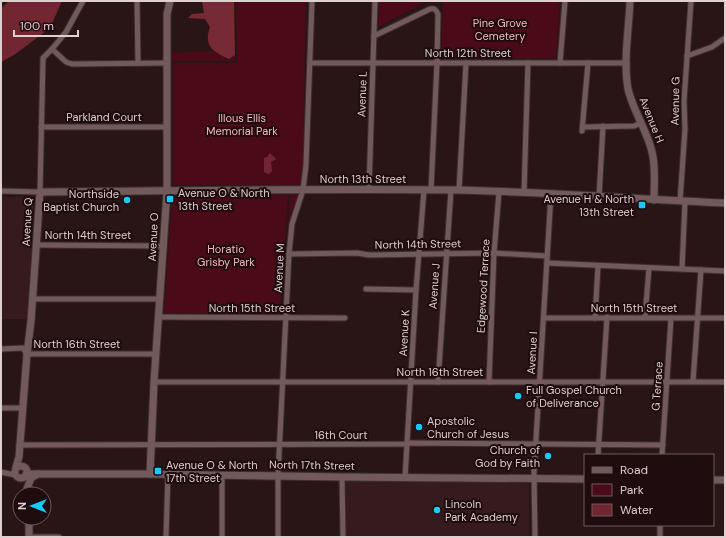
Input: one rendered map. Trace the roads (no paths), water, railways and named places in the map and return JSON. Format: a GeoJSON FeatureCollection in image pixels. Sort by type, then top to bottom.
{"type":"FeatureCollection","features":[{"type":"Feature","properties":{"kind":"street","name":"Avenue Q"},"geometry":{"type":"LineString","coordinates":[[26,486],[21,472],[19,445],[37,245],[40,192],[42,62],[45,55],[66,32],[83,1]]}},
{"type":"Feature","properties":{"kind":"street"},"geometry":{"type":"LineString","coordinates":[[137,1],[138,63]]}},
{"type":"Feature","properties":{"kind":"street","name":"Avenue O"},"geometry":{"type":"LineString","coordinates":[[150,474],[154,382],[167,191],[167,14],[170,1]]}},
{"type":"Feature","properties":{"kind":"street","name":"Avenue M"},"geometry":{"type":"LineString","coordinates":[[278,537],[279,445],[289,254],[292,224],[303,190],[306,165],[312,1]]}},
{"type":"Feature","properties":{"kind":"street","name":"Avenue L"},"geometry":{"type":"LineString","coordinates":[[369,189],[375,1]]}},
{"type":"Feature","properties":{"kind":"street"},"geometry":{"type":"LineString","coordinates":[[560,63],[565,1]]}},
{"type":"Feature","properties":{"kind":"street","name":"Avenue H"},"geometry":{"type":"LineString","coordinates":[[630,1],[627,63],[628,88],[633,105],[652,152],[655,169],[654,200]]}},
{"type":"Feature","properties":{"kind":"street","name":"Avenue G"},"geometry":{"type":"LineString","coordinates":[[682,269],[685,129],[684,101],[690,1]]}},
{"type":"Feature","properties":{"kind":"street","name":"Avenue K"},"geometry":{"type":"LineString","coordinates":[[374,36],[430,9],[435,9],[438,14],[437,63],[428,190],[416,290],[405,478]]}},
{"type":"Feature","properties":{"kind":"street"},"geometry":{"type":"LineString","coordinates":[[687,56],[712,47],[725,38]]}},
{"type":"Feature","properties":{"kind":"street"},"geometry":{"type":"LineString","coordinates":[[52,49],[66,62],[72,64],[167,63]]}},
{"type":"Feature","properties":{"kind":"street","name":"North 12th Street"},"geometry":{"type":"LineString","coordinates":[[310,63],[627,63]]}},
{"type":"Feature","properties":{"kind":"street"},"geometry":{"type":"LineString","coordinates":[[459,190],[466,63]]}},
{"type":"Feature","properties":{"kind":"street"},"geometry":{"type":"LineString","coordinates":[[524,193],[528,63]]}},
{"type":"Feature","properties":{"kind":"street"},"geometry":{"type":"LineString","coordinates":[[588,63],[582,129],[603,126],[634,126],[641,124]]}},
{"type":"Feature","properties":{"kind":"street"},"geometry":{"type":"LineString","coordinates":[[599,197],[603,126]]}},
{"type":"Feature","properties":{"kind":"street","name":"Parkland Court"},"geometry":{"type":"LineString","coordinates":[[41,127],[167,127]]}},
{"type":"Feature","properties":{"kind":"street","name":"Avenue J"},"geometry":{"type":"LineString","coordinates":[[438,382],[451,190]]}},
{"type":"Feature","properties":{"kind":"street","name":"North 13th Street"},"geometry":{"type":"LineString","coordinates":[[1,191],[459,190],[725,204]]}},
{"type":"Feature","properties":{"kind":"street","name":"Edgewood Terrace"},"geometry":{"type":"LineString","coordinates":[[489,382],[494,253],[499,192]]}},
{"type":"Feature","properties":{"kind":"street","name":"Avenue I"},"geometry":{"type":"LineString","coordinates":[[535,537],[536,445],[551,194]]}},
{"type":"Feature","properties":{"kind":"street","name":"North 14th Street"},"geometry":{"type":"LineString","coordinates":[[37,245],[164,246]]}},
{"type":"Feature","properties":{"kind":"street","name":"North 14th Street"},"geometry":{"type":"LineString","coordinates":[[289,254],[357,253],[366,255],[419,255],[494,253],[547,256]]}},
{"type":"Feature","properties":{"kind":"street"},"geometry":{"type":"LineString","coordinates":[[547,263],[725,271]]}},
{"type":"Feature","properties":{"kind":"street"},"geometry":{"type":"LineString","coordinates":[[595,318],[598,266]]}},
{"type":"Feature","properties":{"kind":"street"},"geometry":{"type":"LineString","coordinates":[[646,317],[650,268]]}},
{"type":"Feature","properties":{"kind":"street"},"geometry":{"type":"LineString","coordinates":[[693,381],[701,270]]}},
{"type":"Feature","properties":{"kind":"street"},"geometry":{"type":"LineString","coordinates":[[366,289],[416,290]]}},
{"type":"Feature","properties":{"kind":"street"},"geometry":{"type":"LineString","coordinates":[[33,299],[160,299]]}},
{"type":"Feature","properties":{"kind":"street","name":"North 15th Street"},"geometry":{"type":"LineString","coordinates":[[159,317],[345,318]]}},
{"type":"Feature","properties":{"kind":"street"},"geometry":{"type":"LineString","coordinates":[[598,454],[607,317]]}},
{"type":"Feature","properties":{"kind":"street","name":"North 15th Street"},"geometry":{"type":"LineString","coordinates":[[544,318],[725,318]]}},
{"type":"Feature","properties":{"kind":"street","name":"G Terrace"},"geometry":{"type":"LineString","coordinates":[[662,454],[671,318]]}},
{"type":"Feature","properties":{"kind":"street","name":"North 16th Street"},"geometry":{"type":"LineString","coordinates":[[1,349],[22,348],[27,354],[156,354]]}},
{"type":"Feature","properties":{"kind":"street","name":"North 16th Street"},"geometry":{"type":"LineString","coordinates":[[154,382],[725,382]]}},
{"type":"Feature","properties":{"kind":"street"},"geometry":{"type":"LineString","coordinates":[[1,408],[23,408]]}},
{"type":"Feature","properties":{"kind":"street","name":"16th Court"},"geometry":{"type":"LineString","coordinates":[[19,445],[279,445],[411,443],[663,445]]}},
{"type":"Feature","properties":{"kind":"street"},"geometry":{"type":"LineString","coordinates":[[3,472],[21,472]]}},
{"type":"Feature","properties":{"kind":"street","name":"North 17th Street"},"geometry":{"type":"LineString","coordinates":[[21,472],[38,474],[278,475],[405,478],[584,478]]}},
{"type":"Feature","properties":{"kind":"street"},"geometry":{"type":"LineString","coordinates":[[29,486],[31,478],[38,474]]}},
{"type":"Feature","properties":{"kind":"street"},"geometry":{"type":"LineString","coordinates":[[166,537],[168,474]]}},
{"type":"Feature","properties":{"kind":"street"},"geometry":{"type":"LineString","coordinates":[[222,475],[222,537]]}},
{"type":"Feature","properties":{"kind":"street"},"geometry":{"type":"LineString","coordinates":[[342,477],[343,537]]}},
{"type":"Feature","properties":{"kind":"street"},"geometry":{"type":"LineString","coordinates":[[714,480],[725,480]]}},
{"type":"Feature","properties":{"kind":"street"},"geometry":{"type":"LineString","coordinates":[[29,526],[29,537],[59,537]]}},
{"type":"Feature","properties":{"kind":"street"},"geometry":{"type":"LineString","coordinates":[[660,526],[660,537]]}},
{"type":"Feature","properties":{"kind":"water"},"geometry":{"type":"Polygon","coordinates":[[[9,1],[62,1],[50,28],[14,55],[1,62],[1,9],[9,1]]]}},
{"type":"Feature","properties":{"kind":"water"},"geometry":{"type":"Polygon","coordinates":[[[270,153],[276,159],[271,162],[272,171],[269,174],[264,172],[264,158],[270,153]]]}},
{"type":"Feature","properties":{"kind":"place","name":"Avenue O & North 13th Street"},"geometry":{"type":"Point","coordinates":[170,199]}},
{"type":"Feature","properties":{"kind":"place","name":"Northside Baptist Church"},"geometry":{"type":"Point","coordinates":[127,200]}},
{"type":"Feature","properties":{"kind":"place","name":"Avenue H & North 13th Street"},"geometry":{"type":"Point","coordinates":[642,205]}},
{"type":"Feature","properties":{"kind":"place","name":"Full Gospel Church of Deliverance"},"geometry":{"type":"Point","coordinates":[518,396]}},
{"type":"Feature","properties":{"kind":"place","name":"Apostolic Church of Jesus"},"geometry":{"type":"Point","coordinates":[419,427]}},
{"type":"Feature","properties":{"kind":"place","name":"Church of God by Faith"},"geometry":{"type":"Point","coordinates":[548,456]}},
{"type":"Feature","properties":{"kind":"place","name":"Avenue O & North 17th Street"},"geometry":{"type":"Point","coordinates":[158,471]}},
{"type":"Feature","properties":{"kind":"place","name":"Lincoln Park Academy"},"geometry":{"type":"Point","coordinates":[437,510]}},
{"type":"Feature","properties":{"kind":"park label","name":"Pine Grove Cemetery"},"geometry":{"type":"Point","coordinates":[500,29]}},
{"type":"Feature","properties":{"kind":"park label","name":"Illous Ellis Memorial Park"},"geometry":{"type":"Point","coordinates":[242,124]}},
{"type":"Feature","properties":{"kind":"park label","name":"Horatio Grisby Park"},"geometry":{"type":"Point","coordinates":[226,255]}}]}
